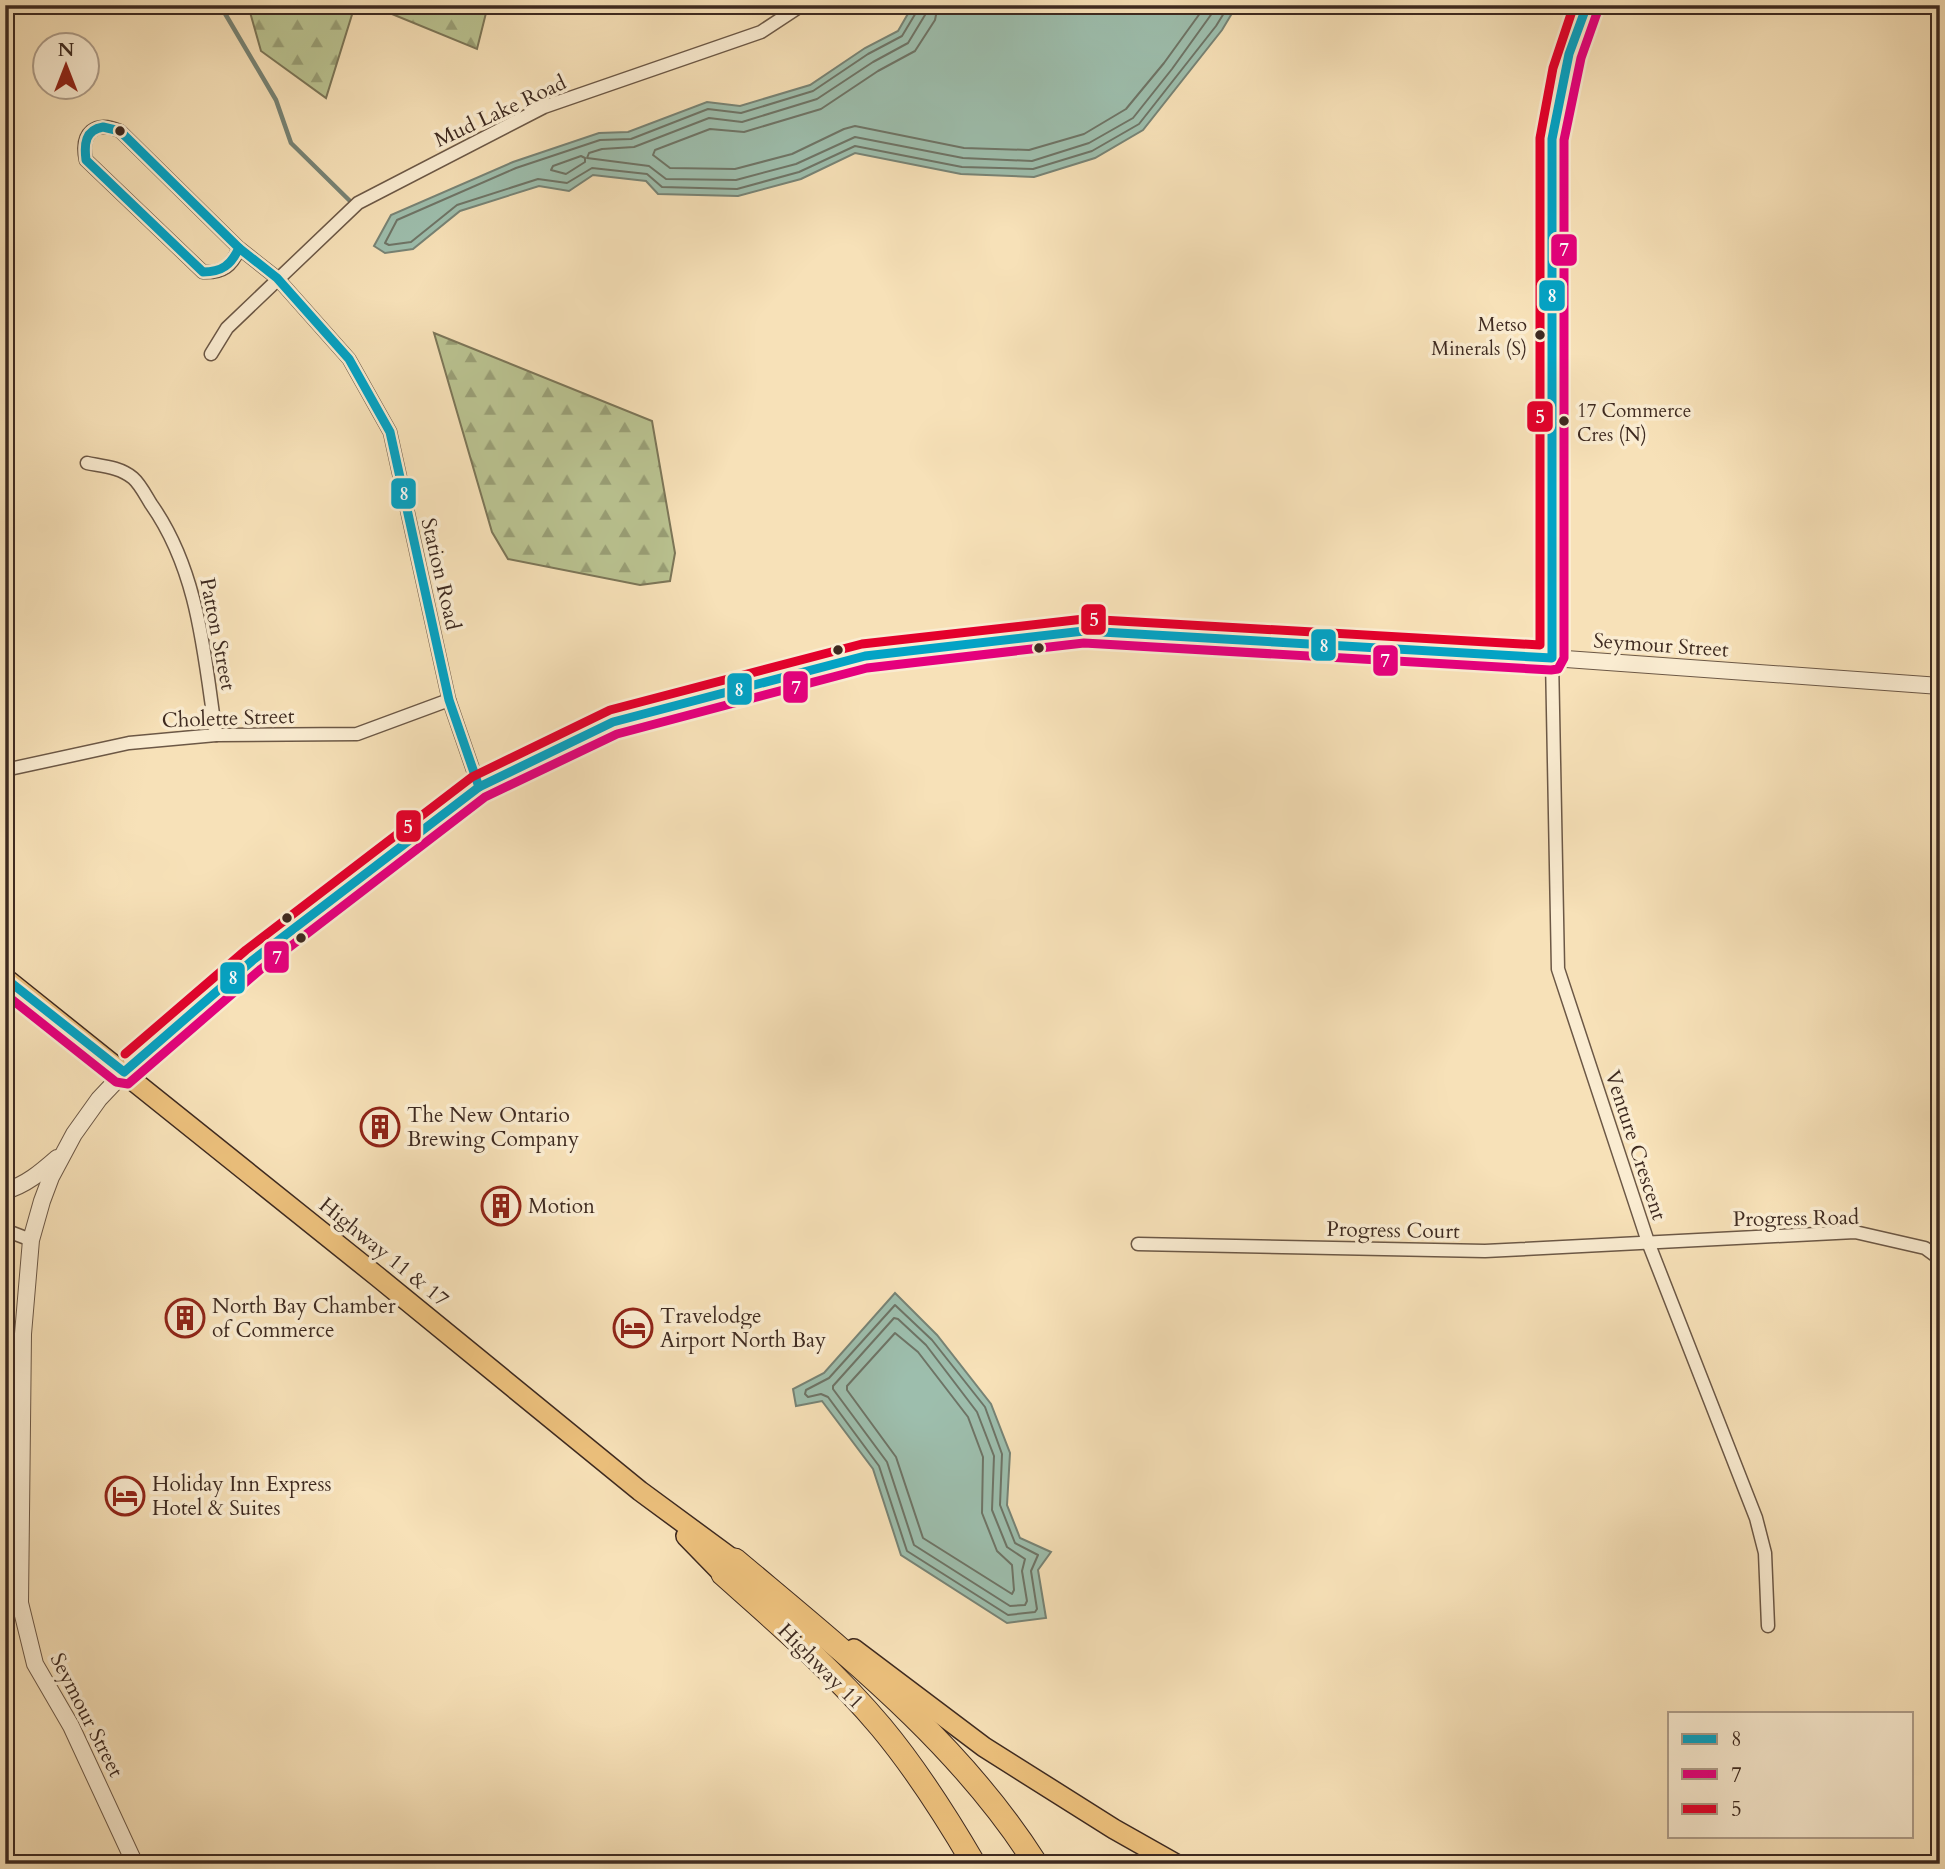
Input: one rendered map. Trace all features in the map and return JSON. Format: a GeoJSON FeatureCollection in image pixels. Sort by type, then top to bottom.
{"type":"FeatureCollection","features":[{"type":"Feature","properties":{"kind":"highway","name":"Highway 11 & 17"},"geometry":{"type":"LineString","coordinates":[[5,978],[640,1491],[729,1567],[984,1747],[1114,1829],[1176,1864]]}},
{"type":"Feature","properties":{"kind":"highway","name":"Highway 11"},"geometry":{"type":"LineString","coordinates":[[729,1567],[880,1726],[905,1758],[974,1864]]}},
{"type":"Feature","properties":{"kind":"highway","name":"Highway 11"},"geometry":{"type":"LineString","coordinates":[[729,1567],[870,1674],[958,1761],[998,1810],[1036,1864]]}},
{"type":"Feature","properties":{"kind":"highway"},"geometry":{"type":"LineString","coordinates":[[905,1758],[960,1864]]}},
{"type":"Feature","properties":{"kind":"street","name":"Mud Lake Road"},"geometry":{"type":"LineString","coordinates":[[277,278],[358,203],[370,196],[544,107],[761,32],[802,5]]}},
{"type":"Feature","properties":{"kind":"street","name":"Venture Crescent"},"geometry":{"type":"LineString","coordinates":[[1587,5],[1575,32],[1560,85],[1552,139],[1552,658],[1558,969],[1648,1242],[1756,1518],[1765,1553],[1768,1626]]}},
{"type":"Feature","properties":{"kind":"street","name":"Station Road"},"geometry":{"type":"LineString","coordinates":[[239,248],[234,261],[226,268],[216,273],[203,272],[86,160],[85,142],[89,133],[97,127],[111,127],[120,131],[239,248],[277,278],[349,359],[390,432],[449,699],[479,787]]}},
{"type":"Feature","properties":{"kind":"street"},"geometry":{"type":"LineString","coordinates":[[211,354],[228,328],[277,278]]}},
{"type":"Feature","properties":{"kind":"street","name":"Patton Street"},"geometry":{"type":"LineString","coordinates":[[87,463],[113,468],[133,478],[170,532],[189,579],[195,603],[216,735]]}},
{"type":"Feature","properties":{"kind":"street","name":"Seymour Street"},"geometry":{"type":"LineString","coordinates":[[135,1864],[71,1726],[35,1664],[20,1603],[23,1334],[30,1240],[46,1189],[62,1154],[92,1108],[124,1072],[253,960],[479,787],[613,722],[865,656],[1084,631],[1552,658],[1940,686]]}},
{"type":"Feature","properties":{"kind":"street","name":"Cholette Street"},"geometry":{"type":"LineString","coordinates":[[5,770],[129,743],[216,735],[357,734],[449,699]]}},
{"type":"Feature","properties":{"kind":"street"},"geometry":{"type":"LineString","coordinates":[[5,1191],[17,1188],[32,1179],[62,1154]]}},
{"type":"Feature","properties":{"kind":"street"},"geometry":{"type":"LineString","coordinates":[[5,1230],[30,1240]]}},
{"type":"Feature","properties":{"kind":"street","name":"Progress Road"},"geometry":{"type":"LineString","coordinates":[[1648,1242],[1855,1232],[1925,1248],[1940,1259]]}},
{"type":"Feature","properties":{"kind":"street","name":"Progress Court"},"geometry":{"type":"LineString","coordinates":[[1138,1244],[1485,1251],[1648,1242]]}},
{"type":"Feature","properties":{"kind":"green space"},"geometry":{"type":"Polygon","coordinates":[[[248,5],[355,5],[326,98],[261,51],[248,5]]]}},
{"type":"Feature","properties":{"kind":"green space"},"geometry":{"type":"Polygon","coordinates":[[[370,5],[488,5],[477,49],[370,5]]]}},
{"type":"Feature","properties":{"kind":"green space"},"geometry":{"type":"Polygon","coordinates":[[[434,333],[652,421],[675,553],[670,581],[640,585],[508,559],[492,532],[434,333]]]}},
{"type":"Feature","properties":{"kind":"water"},"geometry":{"type":"Polygon","coordinates":[[[913,5],[1237,5],[1222,30],[1143,130],[1095,158],[1034,177],[961,174],[855,153],[801,179],[738,196],[658,194],[646,181],[593,175],[569,191],[539,186],[460,211],[413,249],[385,253],[374,246],[391,215],[513,162],[599,133],[628,132],[707,102],[740,106],[810,85],[865,48],[898,31],[913,5]]]}},
{"type":"Feature","properties":{"kind":"water"},"geometry":{"type":"Polygon","coordinates":[[[895,1293],[937,1335],[991,1404],[1010,1453],[1007,1505],[1020,1538],[1051,1552],[1038,1570],[1046,1618],[1007,1623],[901,1555],[873,1469],[822,1401],[796,1406],[793,1389],[824,1373],[895,1293]]]}},
{"type":"Feature","properties":{"kind":"waterway"},"geometry":{"type":"LineString","coordinates":[[220,5],[276,100],[291,143],[350,201]]}},
{"type":"Feature","properties":{"kind":"transit line","name":"5"},"geometry":{"type":"LineString","coordinates":[[125,1054],[246,950],[472,777],[610,710],[862,644],[1084,619],[1540,645],[1540,138],[1553,68],[1574,5]]}},
{"type":"Feature","properties":{"kind":"transit line","name":"8"},"geometry":{"type":"LineString","coordinates":[[5,978],[124,1072],[253,960],[479,787],[613,722],[865,656],[1084,631],[1552,658],[1552,139],[1569,54],[1587,5]]}},
{"type":"Feature","properties":{"kind":"transit line","name":"7"},"geometry":{"type":"LineString","coordinates":[[5,994],[116,1082],[128,1084],[261,969],[485,797],[617,734],[867,668],[1084,643],[1558,669],[1564,658],[1564,140],[1581,58],[1598,10]]}},
{"type":"Feature","properties":{"kind":"transit line","name":"8"},"geometry":{"type":"LineString","coordinates":[[103,127],[120,131],[239,248],[229,263],[216,271],[203,272],[86,160],[85,149],[89,135],[103,127]]}},
{"type":"Feature","properties":{"kind":"transit line","name":"8"},"geometry":{"type":"LineString","coordinates":[[239,248],[277,278],[349,359],[390,432],[449,700],[479,787]]}},
{"type":"Feature","properties":{"kind":"place","name":"Metso Minerals (S)"},"geometry":{"type":"Point","coordinates":[1540,335]}},
{"type":"Feature","properties":{"kind":"place","name":"17 Commerce Cres (N)"},"geometry":{"type":"Point","coordinates":[1564,421]}},
{"type":"Feature","properties":{"kind":"place","name":"The New Ontario Brewing Company"},"geometry":{"type":"Point","coordinates":[380,1127]}},
{"type":"Feature","properties":{"kind":"place","name":"Motion"},"geometry":{"type":"Point","coordinates":[501,1206]}},
{"type":"Feature","properties":{"kind":"place","name":"North Bay Chamber of Commerce"},"geometry":{"type":"Point","coordinates":[185,1318]}},
{"type":"Feature","properties":{"kind":"place","name":"Travelodge Airport North Bay"},"geometry":{"type":"Point","coordinates":[633,1328]}},
{"type":"Feature","properties":{"kind":"place","name":"Holiday Inn Express Hotel & Suites"},"geometry":{"type":"Point","coordinates":[125,1496]}}]}
